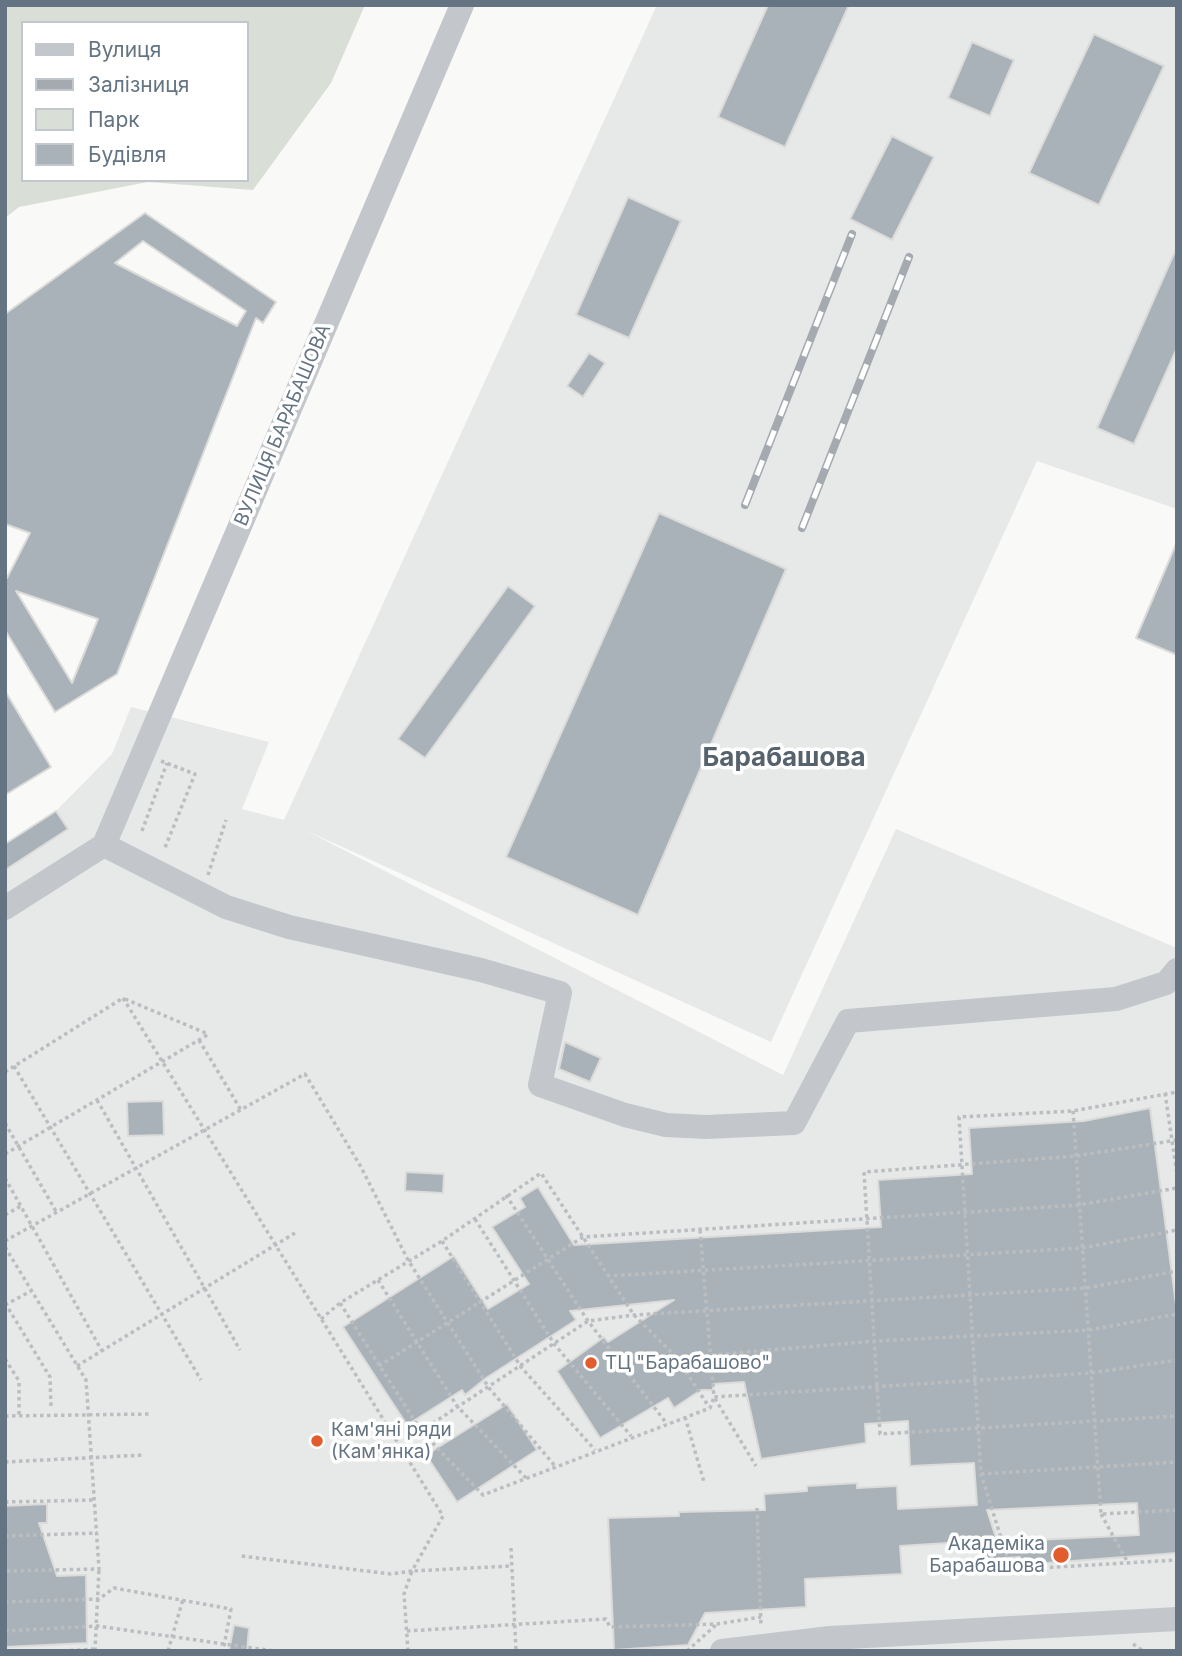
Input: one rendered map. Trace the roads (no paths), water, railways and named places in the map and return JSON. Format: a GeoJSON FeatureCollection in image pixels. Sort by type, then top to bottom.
{"type":"FeatureCollection","features":[{"type":"Feature","properties":{"kind":"street","name":"ВУЛИЦЯ БАРАБАШОВА"},"geometry":{"type":"LineString","coordinates":[[104,845],[461,5]]}},
{"type":"Feature","properties":{"kind":"street"},"geometry":{"type":"LineString","coordinates":[[5,908],[104,845],[226,907],[289,927],[481,970],[560,993],[540,1085],[625,1115],[666,1125],[706,1127],[794,1123],[848,1021],[1116,999],[1166,983],[1177,970]]}},
{"type":"Feature","properties":{"kind":"street"},"geometry":{"type":"LineString","coordinates":[[722,1651],[831,1638],[1177,1619]]}},
{"type":"Feature","properties":{"kind":"railway"},"geometry":{"type":"LineString","coordinates":[[745,505],[852,234]]}},
{"type":"Feature","properties":{"kind":"railway"},"geometry":{"type":"LineString","coordinates":[[802,528],[909,257]]}},
{"type":"Feature","properties":{"kind":"place","name":"ТЦ \"Барабашово\""},"geometry":{"type":"Point","coordinates":[591,1363]}},
{"type":"Feature","properties":{"kind":"place","name":"Кам'яні ряди (Кам'янка)"},"geometry":{"type":"Point","coordinates":[317,1441]}},
{"type":"Feature","properties":{"kind":"place","name":"Академіка Барабашова"},"geometry":{"type":"Point","coordinates":[1061,1555]}},
{"type":"Feature","properties":{"kind":"district","name":"Барабашова"},"geometry":{"type":"Point","coordinates":[784,758]}}]}
